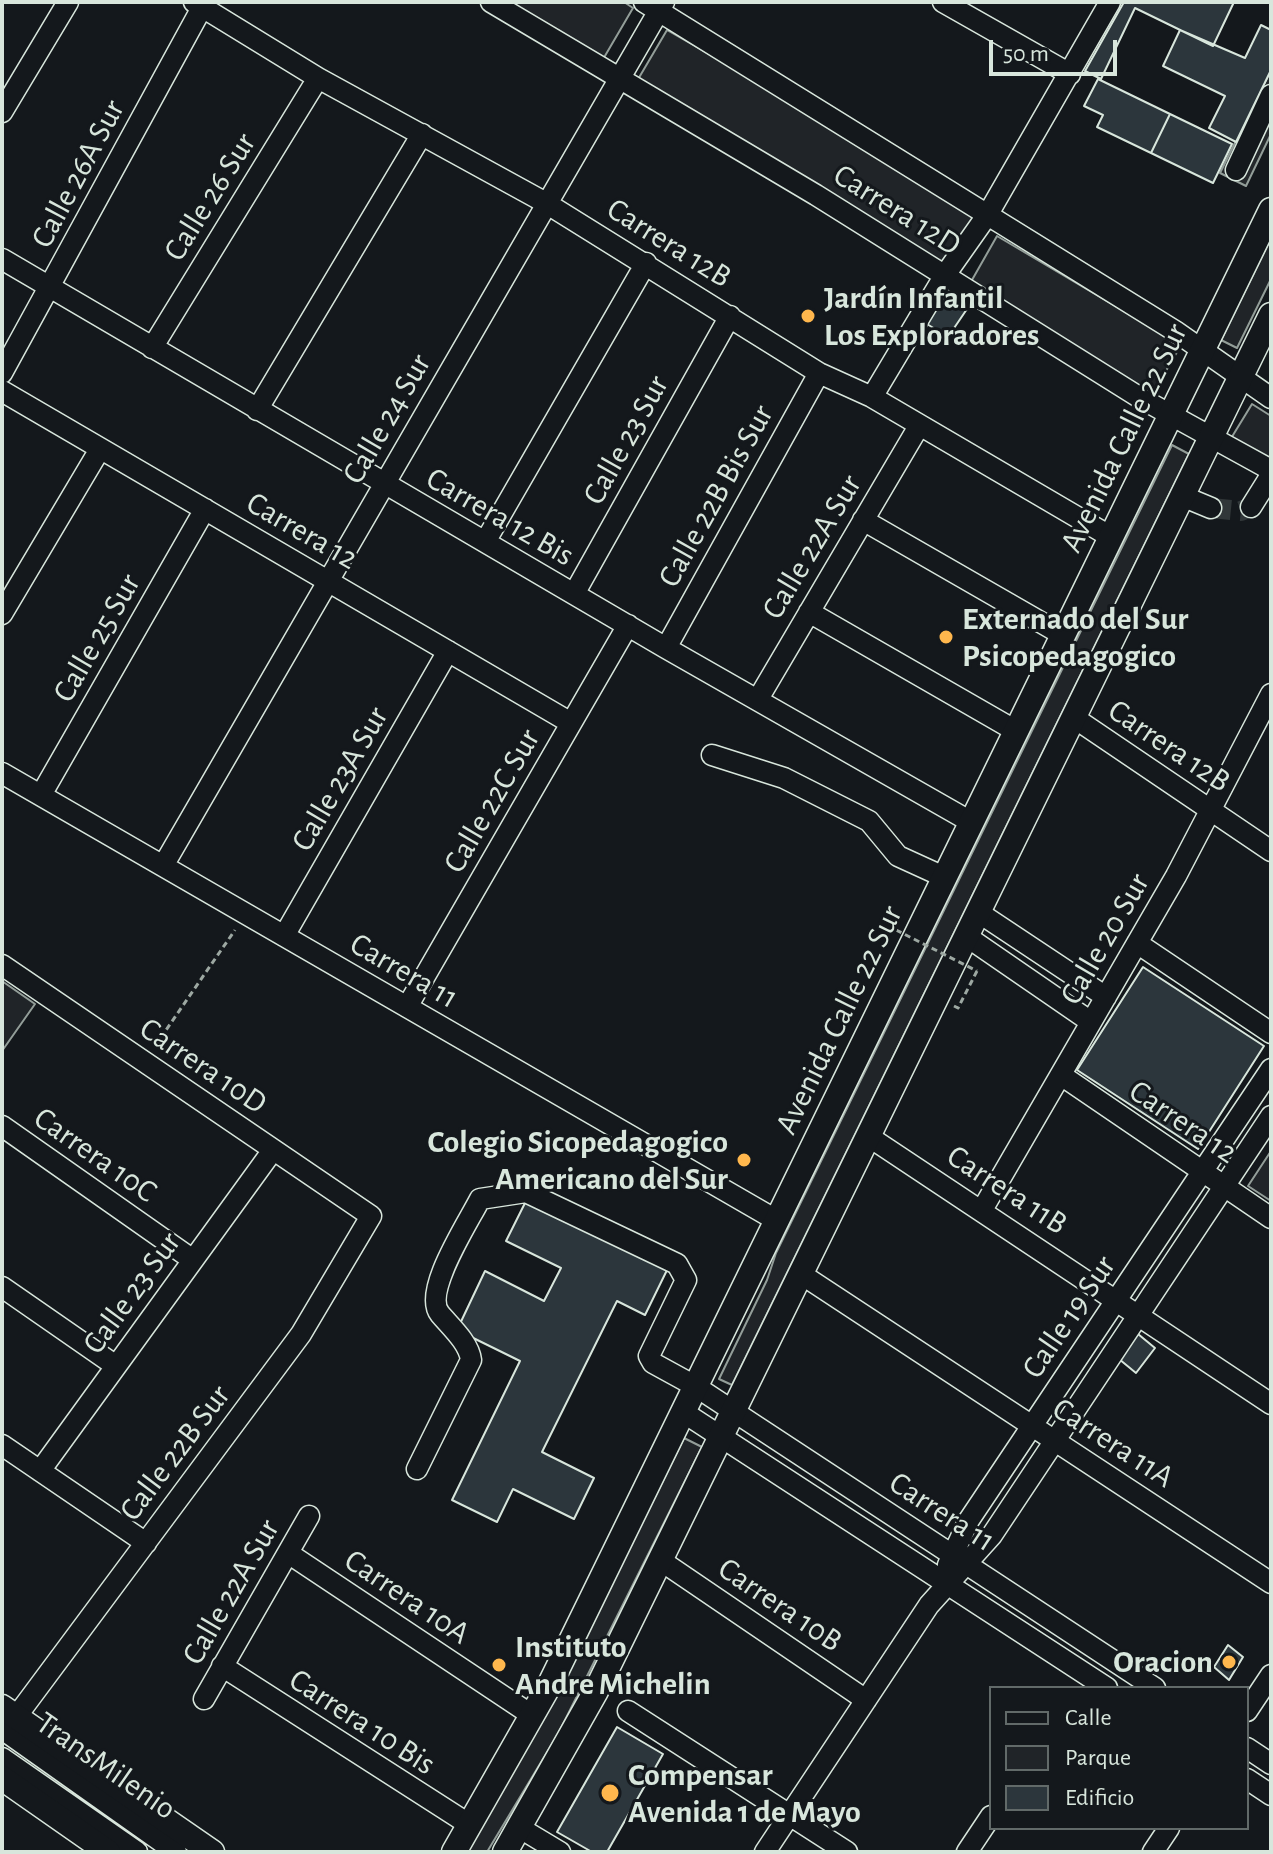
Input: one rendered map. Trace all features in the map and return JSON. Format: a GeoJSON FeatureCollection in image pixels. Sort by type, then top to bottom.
{"type":"FeatureCollection","features":[{"type":"Feature","properties":{"kind":"main road","name":"Avenida Calle 22 Sur"},"geometry":{"type":"LineString","coordinates":[[454,1852],[533,1716],[1271,210]]}},
{"type":"Feature","properties":{"kind":"main road"},"geometry":{"type":"LineString","coordinates":[[505,1852],[578,1725],[1271,315]]}},
{"type":"Feature","properties":{"kind":"main road"},"geometry":{"type":"LineString","coordinates":[[7,1718],[212,1852]]}},
{"type":"Feature","properties":{"kind":"main road"},"geometry":{"type":"LineString","coordinates":[[2,1778],[108,1852]]}},
{"type":"Feature","properties":{"kind":"street"},"geometry":{"type":"LineString","coordinates":[[2,112],[68,2]]}},
{"type":"Feature","properties":{"kind":"street","name":"Carrera 12D"},"geometry":{"type":"LineString","coordinates":[[491,2],[1271,472]]}},
{"type":"Feature","properties":{"kind":"street"},"geometry":{"type":"LineString","coordinates":[[943,2],[1070,74]]}},
{"type":"Feature","properties":{"kind":"street"},"geometry":{"type":"LineString","coordinates":[[872,397],[945,275],[988,214],[1110,2]]}},
{"type":"Feature","properties":{"kind":"street","name":"Carrera 12B"},"geometry":{"type":"LineString","coordinates":[[200,4],[318,78],[546,203],[819,373],[872,397],[1111,537]]}},
{"type":"Feature","properties":{"kind":"street","name":"Calle 26A Sur"},"geometry":{"type":"LineString","coordinates":[[2,373],[51,289],[200,4]]}},
{"type":"Feature","properties":{"kind":"street","name":"Carrera 12D"},"geometry":{"type":"LineString","coordinates":[[656,5],[1203,351],[1271,398]]}},
{"type":"Feature","properties":{"kind":"street","name":"Calle 24 Sur"},"geometry":{"type":"LineString","coordinates":[[163,866],[619,77],[656,5]]}},
{"type":"Feature","properties":{"kind":"street","name":"Calle 26 Sur"},"geometry":{"type":"LineString","coordinates":[[152,348],[318,78]]}},
{"type":"Feature","properties":{"kind":"street"},"geometry":{"type":"LineString","coordinates":[[1236,170],[1268,108]]}},
{"type":"Feature","properties":{"kind":"street"},"geometry":{"type":"LineString","coordinates":[[257,410],[422,134]]}},
{"type":"Feature","properties":{"kind":"street","name":"Carrera 12 Bis"},"geometry":{"type":"LineString","coordinates":[[2,259],[666,648],[971,822]]}},
{"type":"Feature","properties":{"kind":"street"},"geometry":{"type":"LineString","coordinates":[[485,542],[646,263]]}},
{"type":"Feature","properties":{"kind":"street","name":"Calle 23 Sur"},"geometry":{"type":"LineString","coordinates":[[574,594],[730,316]]}},
{"type":"Feature","properties":{"kind":"street","name":"Calle 22B Bis Sur"},"geometry":{"type":"LineString","coordinates":[[666,648],[819,373]]}},
{"type":"Feature","properties":{"kind":"street","name":"Carrera 12"},"geometry":{"type":"LineString","coordinates":[[2,391],[571,723]]}},
{"type":"Feature","properties":{"kind":"street","name":"Calle 22A Sur"},"geometry":{"type":"LineString","coordinates":[[758,699],[919,426]]}},
{"type":"Feature","properties":{"kind":"street"},"geometry":{"type":"LineString","coordinates":[[2,614],[100,449]]}},
{"type":"Feature","properties":{"kind":"street"},"geometry":{"type":"LineString","coordinates":[[1251,507],[1271,472]]}},
{"type":"Feature","properties":{"kind":"street"},"geometry":{"type":"LineString","coordinates":[[1182,496],[1211,508]]}},
{"type":"Feature","properties":{"kind":"street","name":"Calle 25 Sur"},"geometry":{"type":"LineString","coordinates":[[41,795],[205,509]]}},
{"type":"Feature","properties":{"kind":"street"},"geometry":{"type":"LineString","coordinates":[[863,520],[1063,635]]}},
{"type":"Feature","properties":{"kind":"street"},"geometry":{"type":"LineString","coordinates":[[809,612],[1016,731]]}},
{"type":"Feature","properties":{"kind":"street","name":"Calle 22C Sur"},"geometry":{"type":"LineString","coordinates":[[407,1007],[628,625]]}},
{"type":"Feature","properties":{"kind":"street","name":"Calle 23A Sur"},"geometry":{"type":"LineString","coordinates":[[284,936],[448,651]]}},
{"type":"Feature","properties":{"kind":"street","name":"Calle 20 Sur"},"geometry":{"type":"LineString","coordinates":[[982,1210],[1212,811],[1271,694]]}},
{"type":"Feature","properties":{"kind":"street","name":"Carrera 12B"},"geometry":{"type":"LineString","coordinates":[[1073,717],[1271,851]]}},
{"type":"Feature","properties":{"kind":"street"},"geometry":{"type":"LineString","coordinates":[[712,755],[784,778],[869,821],[898,856],[944,877]]}},
{"type":"Feature","properties":{"kind":"street","name":"Carrera 11"},"geometry":{"type":"LineString","coordinates":[[5,782],[41,795],[776,1220]]}},
{"type":"Feature","properties":{"kind":"street"},"geometry":{"type":"LineString","coordinates":[[978,912],[1106,997]]}},
{"type":"Feature","properties":{"kind":"street"},"geometry":{"type":"LineString","coordinates":[[966,936],[1091,1022]]}},
{"type":"Feature","properties":{"kind":"street"},"geometry":{"type":"LineString","coordinates":[[1137,943],[1271,1033]]}},
{"type":"Feature","properties":{"kind":"street","name":"Carrera 10D"},"geometry":{"type":"LineString","coordinates":[[2,965],[371,1216]]}},
{"type":"Feature","properties":{"kind":"street","name":"Calle 19 Sur"},"geometry":{"type":"LineString","coordinates":[[765,1852],[959,1559],[969,1520],[1271,1069]]}},
{"type":"Feature","properties":{"kind":"street","name":"Carrera 12"},"geometry":{"type":"LineString","coordinates":[[1061,1075],[1271,1218]]}},
{"type":"Feature","properties":{"kind":"street","name":"Calle 19 Sur"},"geometry":{"type":"LineString","coordinates":[[959,1559],[992,1535],[1271,1116]]}},
{"type":"Feature","properties":{"kind":"street","name":"Carrera 10C"},"geometry":{"type":"LineString","coordinates":[[2,1126],[193,1260]]}},
{"type":"Feature","properties":{"kind":"street","name":"Carrera 11B"},"geometry":{"type":"LineString","coordinates":[[868,1136],[1271,1404]]}},
{"type":"Feature","properties":{"kind":"street","name":"Calle 23 Sur"},"geometry":{"type":"LineString","coordinates":[[40,1471],[273,1150]]}},
{"type":"Feature","properties":{"kind":"street","name":"Carrera 11"},"geometry":{"type":"LineString","coordinates":[[417,1469],[471,1360],[470,1351],[436,1309],[433,1299],[437,1282],[480,1199],[526,1192],[677,1264],[686,1280],[649,1356],[661,1369],[695,1386],[1152,1686]]}},
{"type":"Feature","properties":{"kind":"street","name":"Calle 22B Sur"},"geometry":{"type":"LineString","coordinates":[[7,1718],[146,1543],[301,1334],[371,1216]]}},
{"type":"Feature","properties":{"kind":"street","name":"Carrera 11A"},"geometry":{"type":"LineString","coordinates":[[801,1274],[1271,1583]]}},
{"type":"Feature","properties":{"kind":"street"},"geometry":{"type":"LineString","coordinates":[[2,1287],[116,1366]]}},
{"type":"Feature","properties":{"kind":"street","name":"Carrera 11"},"geometry":{"type":"LineString","coordinates":[[683,1412],[944,1582],[1082,1682]]}},
{"type":"Feature","properties":{"kind":"street"},"geometry":{"type":"LineString","coordinates":[[2,1445],[146,1543]]}},
{"type":"Feature","properties":{"kind":"street","name":"Calle 22A Sur"},"geometry":{"type":"LineString","coordinates":[[204,1699],[309,1516]]}},
{"type":"Feature","properties":{"kind":"street","name":"Carrera 10A"},"geometry":{"type":"LineString","coordinates":[[288,1553],[533,1716]]}},
{"type":"Feature","properties":{"kind":"street","name":"Carrera 10B"},"geometry":{"type":"LineString","coordinates":[[660,1560],[866,1700]]}},
{"type":"Feature","properties":{"kind":"street"},"geometry":{"type":"LineString","coordinates":[[1082,1682],[1102,1653]]}},
{"type":"Feature","properties":{"kind":"street","name":"Carrera 10 Bis"},"geometry":{"type":"LineString","coordinates":[[222,1666],[470,1825]]}},
{"type":"Feature","properties":{"kind":"street"},"geometry":{"type":"LineString","coordinates":[[1249,1708],[1271,1675]]}},
{"type":"Feature","properties":{"kind":"street"},"geometry":{"type":"LineString","coordinates":[[628,1711],[847,1852]]}},
{"type":"Feature","properties":{"kind":"street","name":"TransMilenio"},"geometry":{"type":"LineString","coordinates":[[7,1718],[176,1852]]}},
{"type":"Feature","properties":{"kind":"street"},"geometry":{"type":"LineString","coordinates":[[1249,1749],[1271,1764]]}},
{"type":"Feature","properties":{"kind":"street","name":"TransMilenio"},"geometry":{"type":"LineString","coordinates":[[2,1758],[137,1852]]}},
{"type":"Feature","properties":{"kind":"street"},"geometry":{"type":"LineString","coordinates":[[1249,1780],[1271,1795]]}},
{"type":"Feature","properties":{"kind":"street"},"geometry":{"type":"LineString","coordinates":[[967,1852],[989,1819]]}},
{"type":"Feature","properties":{"kind":"street"},"geometry":{"type":"LineString","coordinates":[[520,1828],[560,1852]]}},
{"type":"Feature","properties":{"kind":"street"},"geometry":{"type":"LineString","coordinates":[[1153,1852],[1168,1830]]}},
{"type":"Feature","properties":{"kind":"path"},"geometry":{"type":"LineString","coordinates":[[144,1062],[246,914]]}},
{"type":"Feature","properties":{"kind":"path"},"geometry":{"type":"LineString","coordinates":[[896,930],[977,971],[958,1008]]}},
{"type":"Feature","properties":{"kind":"green space"},"geometry":{"type":"Polygon","coordinates":[[[502,2],[624,2],[633,8],[602,61],[502,2]]]}},
{"type":"Feature","properties":{"kind":"green space"},"geometry":{"type":"Polygon","coordinates":[[[667,30],[981,210],[943,266],[637,81],[667,30]]]}},
{"type":"Feature","properties":{"kind":"green space"},"geometry":{"type":"Polygon","coordinates":[[[997,236],[1181,345],[1152,395],[968,287],[997,236]]]}},
{"type":"Feature","properties":{"kind":"green space"},"geometry":{"type":"Polygon","coordinates":[[[1271,238],[1271,279],[1237,348],[1221,340],[1271,238]]]}},
{"type":"Feature","properties":{"kind":"green space"},"geometry":{"type":"Polygon","coordinates":[[[1252,404],[1271,416],[1271,465],[1230,440],[1252,404]]]}},
{"type":"Feature","properties":{"kind":"green space"},"geometry":{"type":"Polygon","coordinates":[[[1172,445],[1189,454],[732,1385],[719,1379],[767,1280],[776,1253],[1172,445]]]}},
{"type":"Feature","properties":{"kind":"green space"},"geometry":{"type":"Polygon","coordinates":[[[2,981],[35,1004],[2,1051],[2,981]]]}},
{"type":"Feature","properties":{"kind":"green space"},"geometry":{"type":"Polygon","coordinates":[[[1271,1151],[1271,1201],[1248,1186],[1271,1151]]]}},
{"type":"Feature","properties":{"kind":"green space"},"geometry":{"type":"Polygon","coordinates":[[[684,1438],[702,1447],[558,1734],[487,1852],[467,1852],[552,1699],[684,1438]]]}},
{"type":"Feature","properties":{"kind":"shaded area"},"geometry":{"type":"Polygon","coordinates":[[[1271,70],[1271,134],[1246,186],[1220,173],[1271,70]]]}},
{"type":"Feature","properties":{"kind":"building"},"geometry":{"type":"Polygon","coordinates":[[[1124,2],[1234,2],[1213,46],[1135,8],[1101,79],[1085,71],[1124,2]]]}},
{"type":"Feature","properties":{"kind":"building"},"geometry":{"type":"Polygon","coordinates":[[[1261,25],[1271,30],[1271,70],[1236,142],[1209,128],[1225,96],[1163,66],[1180,30],[1245,58],[1261,25]]]}},
{"type":"Feature","properties":{"kind":"building"},"geometry":{"type":"Polygon","coordinates":[[[1098,79],[1170,114],[1151,153],[1097,127],[1103,115],[1084,106],[1098,79]]]}},
{"type":"Feature","properties":{"kind":"building"},"geometry":{"type":"Polygon","coordinates":[[[1170,114],[1232,144],[1213,183],[1151,153],[1170,114]]]}},
{"type":"Feature","properties":{"kind":"building"},"geometry":{"type":"Polygon","coordinates":[[[944,295],[967,309],[948,337],[927,324],[944,295]]]}},
{"type":"Feature","properties":{"kind":"building"},"geometry":{"type":"Polygon","coordinates":[[[1143,967],[1264,1046],[1198,1149],[1077,1070],[1143,967]]]}},
{"type":"Feature","properties":{"kind":"building"},"geometry":{"type":"Polygon","coordinates":[[[529,1195],[669,1266],[645,1315],[617,1301],[542,1452],[594,1478],[574,1519],[513,1489],[497,1522],[452,1500],[520,1361],[457,1330],[485,1271],[544,1301],[561,1268],[506,1241],[529,1195]]]}},
{"type":"Feature","properties":{"kind":"building"},"geometry":{"type":"Polygon","coordinates":[[[1138,1334],[1155,1348],[1136,1373],[1119,1359],[1138,1334]]]}},
{"type":"Feature","properties":{"kind":"building","name":"Oracion"},"geometry":{"type":"Polygon","coordinates":[[[1228,1645],[1243,1657],[1229,1680],[1214,1667],[1228,1645]]]}},
{"type":"Feature","properties":{"kind":"building","name":"Compensar Avenida 1 de Mayo"},"geometry":{"type":"Polygon","coordinates":[[[617,1727],[663,1754],[607,1852],[592,1852],[557,1832],[617,1727]]]}},
{"type":"Feature","properties":{"kind":"tunnel"},"geometry":{"type":"LineString","coordinates":[[1211,508],[1241,511],[1251,507]]}},
{"type":"Feature","properties":{"kind":"place","name":"Jardín Infantil Los Exploradores"},"geometry":{"type":"Point","coordinates":[808,316]}},
{"type":"Feature","properties":{"kind":"place","name":"Externado del Sur Psicopedagogico"},"geometry":{"type":"Point","coordinates":[946,637]}},
{"type":"Feature","properties":{"kind":"place","name":"Colegio Sicopedagogico Americano del Sur"},"geometry":{"type":"Point","coordinates":[744,1160]}},
{"type":"Feature","properties":{"kind":"place","name":"Oracion"},"geometry":{"type":"Point","coordinates":[1229,1662]}},
{"type":"Feature","properties":{"kind":"place","name":"Instituto Andre Michelin"},"geometry":{"type":"Point","coordinates":[499,1665]}},
{"type":"Feature","properties":{"kind":"place","name":"Compensar Avenida 1 de Mayo"},"geometry":{"type":"Point","coordinates":[610,1793]}}]}
